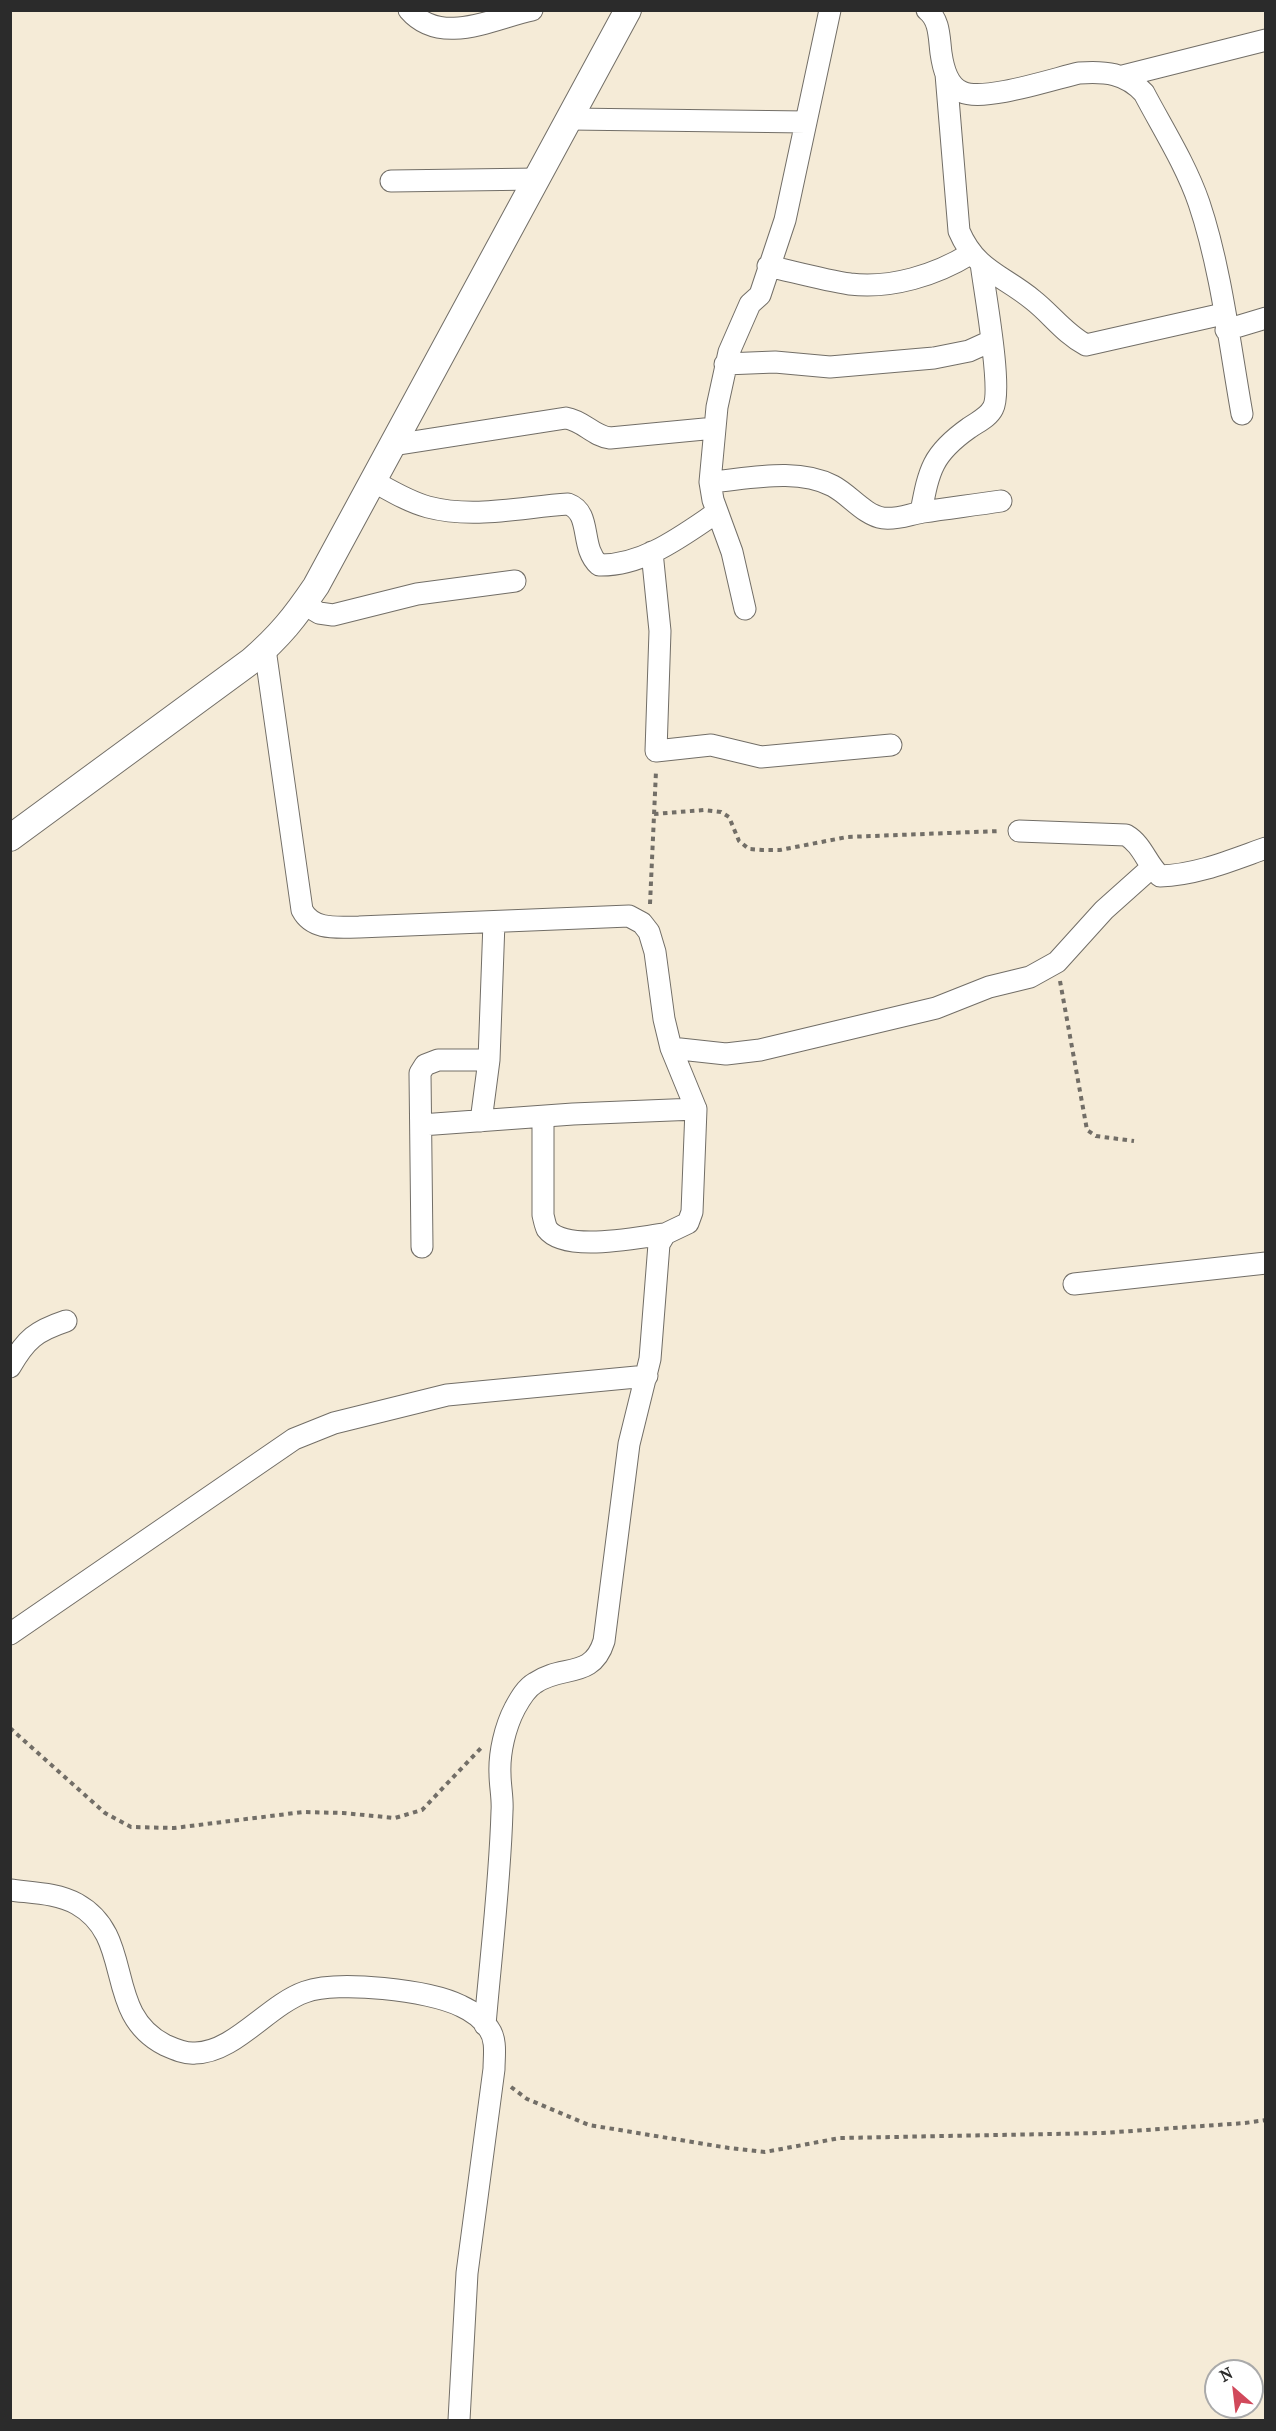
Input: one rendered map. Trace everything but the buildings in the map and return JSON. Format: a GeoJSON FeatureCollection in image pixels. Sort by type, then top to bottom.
{"type":"FeatureCollection","features":[{"type":"Feature","properties":{"kind":"street"},"geometry":{"type":"LineString","coordinates":[[409,10],[423,21],[439,28],[465,28],[532,10]]}},
{"type":"Feature","properties":{"kind":"street"},"geometry":{"type":"LineString","coordinates":[[745,609],[732,552],[716,513],[710,482],[715,428],[725,364],[750,304],[760,295],[785,220],[830,10]]}},
{"type":"Feature","properties":{"kind":"street"},"geometry":{"type":"LineString","coordinates":[[927,10],[933,15],[938,26],[946,74],[958,231],[976,258],[997,277],[1032,298],[1076,339],[1086,345],[1225,322],[1266,318]]}},
{"type":"Feature","properties":{"kind":"street"},"geometry":{"type":"LineString","coordinates":[[10,838],[265,649],[278,637],[304,604],[538,179],[570,119],[621,12]]}},
{"type":"Feature","properties":{"kind":"street"},"geometry":{"type":"LineString","coordinates":[[1123,76],[1266,40]]}},
{"type":"Feature","properties":{"kind":"street"},"geometry":{"type":"LineString","coordinates":[[946,74],[952,86],[962,92],[977,95],[1079,73],[1108,73],[1123,76],[1135,83],[1144,93],[1192,185],[1204,220],[1242,414]]}},
{"type":"Feature","properties":{"kind":"street"},"geometry":{"type":"LineString","coordinates":[[570,119],[806,122]]}},
{"type":"Feature","properties":{"kind":"street"},"geometry":{"type":"LineString","coordinates":[[392,181],[538,179]]}},
{"type":"Feature","properties":{"kind":"street"},"geometry":{"type":"LineString","coordinates":[[768,266],[829,280],[864,285],[919,277],[976,258]]}},
{"type":"Feature","properties":{"kind":"street"},"geometry":{"type":"LineString","coordinates":[[921,512],[928,474],[937,457],[950,443],[987,417],[994,406],[994,363],[976,258]]}},
{"type":"Feature","properties":{"kind":"street"},"geometry":{"type":"LineString","coordinates":[[725,364],[775,362],[830,367],[934,358],[969,351],[991,340]]}},
{"type":"Feature","properties":{"kind":"street"},"geometry":{"type":"LineString","coordinates":[[393,445],[566,417],[584,424],[600,437],[610,438],[715,428]]}},
{"type":"Feature","properties":{"kind":"street"},"geometry":{"type":"LineString","coordinates":[[710,482],[790,476],[832,485],[870,513],[882,518],[899,518],[921,512],[1001,501]]}},
{"type":"Feature","properties":{"kind":"street"},"geometry":{"type":"LineString","coordinates":[[373,481],[409,501],[446,511],[468,513],[568,504],[576,507],[582,516],[588,550],[599,565],[621,563],[652,552],[680,538],[716,513]]}},
{"type":"Feature","properties":{"kind":"street"},"geometry":{"type":"LineString","coordinates":[[652,552],[660,631],[656,751],[711,745],[761,758],[891,745]]}},
{"type":"Feature","properties":{"kind":"street"},"geometry":{"type":"LineString","coordinates":[[304,604],[319,613],[333,615],[417,594],[515,581]]}},
{"type":"Feature","properties":{"kind":"street"},"geometry":{"type":"LineString","coordinates":[[265,649],[302,910],[308,920],[319,925],[359,927],[629,916],[642,923],[649,932],[655,952],[664,1019],[671,1048],[696,1109],[692,1212],[688,1223],[665,1234],[575,1243],[555,1236],[546,1228],[543,1215],[543,1117]]}},
{"type":"Feature","properties":{"kind":"street"},"geometry":{"type":"LineString","coordinates":[[1019,831],[1126,835],[1137,841],[1151,868],[1160,876],[1174,876],[1200,870],[1266,848]]}},
{"type":"Feature","properties":{"kind":"street"},"geometry":{"type":"LineString","coordinates":[[671,1048],[726,1054],[760,1050],[936,1008],[989,987],[1030,977],[1057,962],[1104,910],[1151,868]]}},
{"type":"Feature","properties":{"kind":"street"},"geometry":{"type":"LineString","coordinates":[[481,1120],[489,1060],[494,922]]}},
{"type":"Feature","properties":{"kind":"street"},"geometry":{"type":"LineString","coordinates":[[422,1247],[420,1073],[425,1065],[438,1060],[489,1060]]}},
{"type":"Feature","properties":{"kind":"street"},"geometry":{"type":"LineString","coordinates":[[421,1125],[696,1109]]}},
{"type":"Feature","properties":{"kind":"street"},"geometry":{"type":"LineString","coordinates":[[485,2025],[502,1809],[500,1771],[506,1731],[519,1701],[535,1683],[554,1675],[577,1670],[590,1664],[600,1655],[604,1641],[629,1444],[652,1342],[659,1245],[665,1234]]}},
{"type":"Feature","properties":{"kind":"street"},"geometry":{"type":"LineString","coordinates":[[1074,1284],[1266,1263]]}},
{"type":"Feature","properties":{"kind":"street"},"geometry":{"type":"LineString","coordinates":[[10,1367],[29,1339],[43,1329],[66,1321]]}},
{"type":"Feature","properties":{"kind":"street"},"geometry":{"type":"LineString","coordinates":[[10,1634],[294,1439],[334,1423],[447,1395],[646,1376]]}},
{"type":"Feature","properties":{"kind":"street"},"geometry":{"type":"LineString","coordinates":[[10,1890],[58,1896],[78,1905],[92,1915],[114,1949],[120,1985],[135,2019],[143,2030],[173,2049],[192,2054],[207,2053],[305,1992],[328,1988],[348,1987],[427,1994],[461,2006],[478,2016],[490,2030],[494,2043],[494,2069],[467,2272],[459,2421]]}},
{"type":"Feature","properties":{"kind":"path"},"geometry":{"type":"LineString","coordinates":[[649,932],[656,751]]}},
{"type":"Feature","properties":{"kind":"path"},"geometry":{"type":"LineString","coordinates":[[654,814],[704,810],[721,812],[729,817],[739,841],[749,849],[762,850],[780,850],[847,837],[990,830],[1019,831]]}},
{"type":"Feature","properties":{"kind":"path"},"geometry":{"type":"LineString","coordinates":[[1057,962],[1088,1130],[1096,1136],[1134,1141]]}},
{"type":"Feature","properties":{"kind":"path"},"geometry":{"type":"LineString","coordinates":[[10,1728],[105,1813],[131,1827],[148,1828],[174,1828],[303,1812],[395,1818],[410,1815],[422,1810],[489,1740]]}},
{"type":"Feature","properties":{"kind":"path"},"geometry":{"type":"LineString","coordinates":[[494,2069],[528,2099],[589,2125],[765,2152],[840,2138],[1103,2133],[1266,2120]]}}]}
